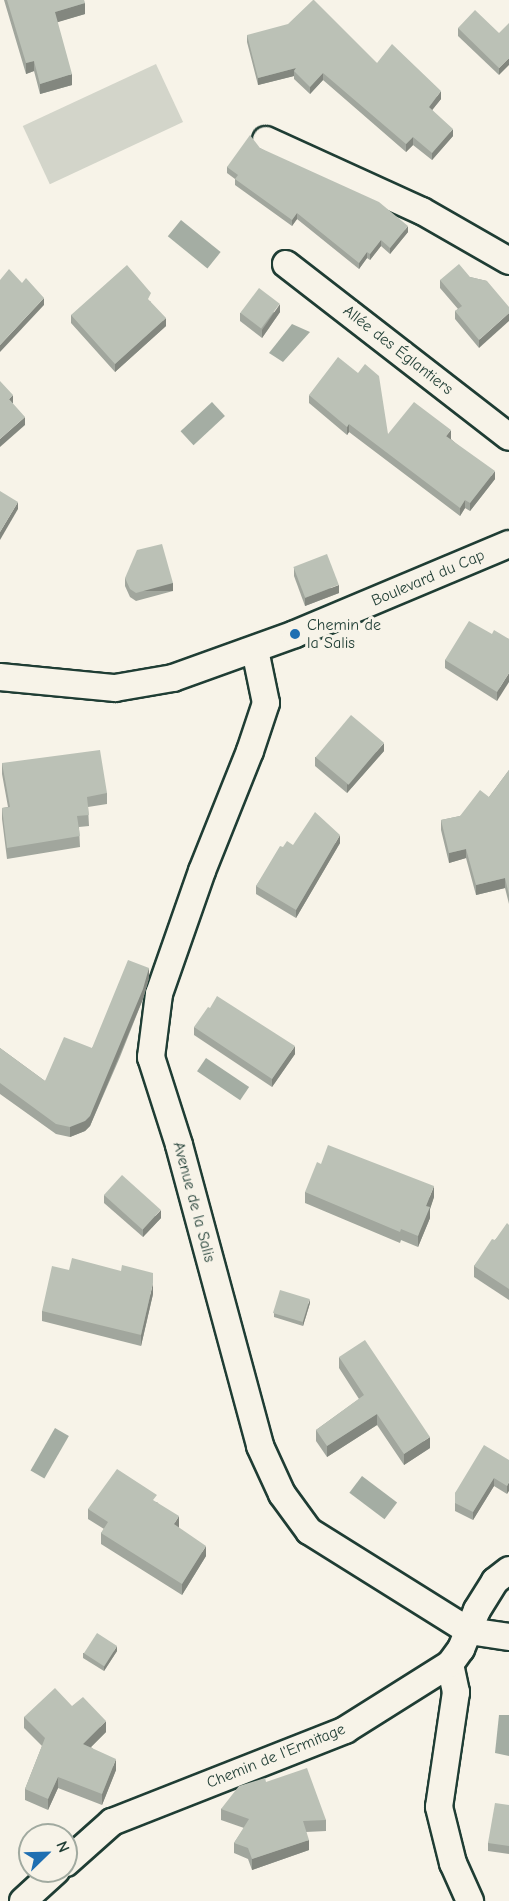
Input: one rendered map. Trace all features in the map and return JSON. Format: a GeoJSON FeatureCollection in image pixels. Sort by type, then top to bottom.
{"type":"FeatureCollection","features":[{"type":"Feature","properties":{"kind":"street"},"geometry":{"type":"LineString","coordinates":[[266,140],[422,211],[509,261]]}},
{"type":"Feature","properties":{"kind":"street","name":"Allée des Églantiers"},"geometry":{"type":"LineString","coordinates":[[286,264],[509,437]]}},
{"type":"Feature","properties":{"kind":"street","name":"Boulevard du Cap"},"geometry":{"type":"LineString","coordinates":[[0,677],[115,687],[173,678],[255,650],[509,544]]}},
{"type":"Feature","properties":{"kind":"street","name":"Avenue de la Salis"},"geometry":{"type":"LineString","coordinates":[[255,650],[266,703],[250,751],[202,871],[159,994],[151,1057],[179,1145],[260,1446],[282,1494],[309,1531],[469,1631],[509,1637]]}},
{"type":"Feature","properties":{"kind":"street","name":"Chemin de l'Ermitage"},"geometry":{"type":"LineString","coordinates":[[78,1852],[112,1822],[345,1730],[450,1664],[469,1631],[477,1610],[495,1581],[509,1570]]}},
{"type":"Feature","properties":{"kind":"street"},"geometry":{"type":"LineString","coordinates":[[450,1664],[456,1692],[439,1807],[453,1863],[470,1901]]}},
{"type":"Feature","properties":{"kind":"street"},"geometry":{"type":"LineString","coordinates":[[22,1901],[42,1883]]}},
{"type":"Feature","properties":{"kind":"shaded area"},"geometry":{"type":"Polygon","coordinates":[[[156,64],[183,122],[50,184],[23,126],[156,64]]]}},
{"type":"Feature","properties":{"kind":"shaded area"},"geometry":{"type":"Polygon","coordinates":[[[181,220],[221,252],[207,268],[168,236],[181,220]]]}},
{"type":"Feature","properties":{"kind":"shaded area"},"geometry":{"type":"Polygon","coordinates":[[[292,324],[310,332],[283,362],[269,353],[292,324]]]}},
{"type":"Feature","properties":{"kind":"shaded area"},"geometry":{"type":"Polygon","coordinates":[[[212,402],[225,416],[194,445],[181,431],[212,402]]]}},
{"type":"Feature","properties":{"kind":"shaded area"},"geometry":{"type":"Polygon","coordinates":[[[206,1058],[249,1087],[240,1100],[197,1071],[206,1058]]]}},
{"type":"Feature","properties":{"kind":"shaded area"},"geometry":{"type":"Polygon","coordinates":[[[55,1428],[69,1436],[44,1478],[30,1470],[55,1428]]]}},
{"type":"Feature","properties":{"kind":"shaded area"},"geometry":{"type":"Polygon","coordinates":[[[362,1476],[397,1502],[385,1519],[349,1493],[362,1476]]]}},
{"type":"Feature","properties":{"kind":"shaded area"},"geometry":{"type":"Polygon","coordinates":[[[499,1715],[509,1715],[509,1756],[495,1753],[499,1715]]]}},
{"type":"Feature","properties":{"kind":"building"},"geometry":{"type":"Polygon","coordinates":[[[7,0],[84,0],[85,3],[55,12],[72,74],[40,84],[34,61],[26,63],[7,0]]]}},
{"type":"Feature","properties":{"kind":"building"},"geometry":{"type":"Polygon","coordinates":[[[313,0],[377,63],[392,44],[441,91],[429,107],[453,129],[432,153],[413,137],[406,144],[323,73],[310,87],[294,71],[296,68],[258,78],[247,35],[288,24],[313,0]]]}},
{"type":"Feature","properties":{"kind":"building"},"geometry":{"type":"Polygon","coordinates":[[[475,10],[499,33],[509,23],[509,58],[499,68],[458,28],[475,10]]]}},
{"type":"Feature","properties":{"kind":"building"},"geometry":{"type":"Polygon","coordinates":[[[250,135],[260,148],[379,202],[408,226],[390,248],[381,240],[370,254],[367,252],[359,263],[297,213],[292,220],[235,179],[238,175],[227,167],[250,135]]]}},
{"type":"Feature","properties":{"kind":"building"},"geometry":{"type":"Polygon","coordinates":[[[459,264],[470,277],[487,281],[509,307],[509,313],[479,340],[455,311],[462,306],[440,280],[459,264]]]}},
{"type":"Feature","properties":{"kind":"building"},"geometry":{"type":"Polygon","coordinates":[[[127,265],[151,293],[148,299],[166,318],[115,364],[71,315],[127,265]]]}},
{"type":"Feature","properties":{"kind":"building"},"geometry":{"type":"Polygon","coordinates":[[[9,269],[22,283],[26,278],[44,298],[0,345],[0,280],[9,269]]]}},
{"type":"Feature","properties":{"kind":"building"},"geometry":{"type":"Polygon","coordinates":[[[259,288],[280,304],[261,328],[240,313],[259,288]]]}},
{"type":"Feature","properties":{"kind":"building"},"geometry":{"type":"Polygon","coordinates":[[[338,357],[358,373],[365,364],[379,376],[388,434],[414,402],[451,430],[446,436],[495,471],[470,503],[465,500],[460,508],[349,424],[347,427],[309,395],[338,357]]]}},
{"type":"Feature","properties":{"kind":"building"},"geometry":{"type":"Polygon","coordinates":[[[0,381],[13,395],[9,399],[25,417],[0,439],[0,381]]]}},
{"type":"Feature","properties":{"kind":"building"},"geometry":{"type":"Polygon","coordinates":[[[0,491],[18,502],[0,532],[0,491]]]}},
{"type":"Feature","properties":{"kind":"building"},"geometry":{"type":"Polygon","coordinates":[[[162,544],[173,583],[136,593],[130,589],[125,578],[137,550],[162,544]]]}},
{"type":"Feature","properties":{"kind":"building"},"geometry":{"type":"Polygon","coordinates":[[[327,554],[339,585],[305,598],[293,567],[327,554]]]}},
{"type":"Feature","properties":{"kind":"building"},"geometry":{"type":"Polygon","coordinates":[[[469,621],[492,634],[494,630],[509,639],[509,673],[497,692],[445,660],[469,621]]]}},
{"type":"Feature","properties":{"kind":"building"},"geometry":{"type":"Polygon","coordinates":[[[351,715],[384,743],[349,785],[316,757],[351,715]]]}},
{"type":"Feature","properties":{"kind":"building"},"geometry":{"type":"Polygon","coordinates":[[[100,750],[107,793],[87,797],[89,815],[77,816],[80,836],[7,848],[2,808],[10,807],[2,763],[100,750]]]}},
{"type":"Feature","properties":{"kind":"building"},"geometry":{"type":"Polygon","coordinates":[[[509,770],[509,895],[505,878],[476,885],[466,849],[449,853],[441,820],[460,816],[480,790],[489,797],[509,770]]]}},
{"type":"Feature","properties":{"kind":"building"},"geometry":{"type":"Polygon","coordinates":[[[315,812],[340,835],[296,910],[256,886],[280,846],[283,847],[287,841],[293,845],[315,812]]]}},
{"type":"Feature","properties":{"kind":"building"},"geometry":{"type":"Polygon","coordinates":[[[128,960],[149,968],[143,989],[90,1116],[85,1121],[70,1127],[56,1124],[0,1083],[0,1048],[45,1081],[64,1037],[92,1048],[128,960]]]}},
{"type":"Feature","properties":{"kind":"building"},"geometry":{"type":"Polygon","coordinates":[[[217,996],[295,1046],[272,1079],[194,1027],[217,996]]]}},
{"type":"Feature","properties":{"kind":"building"},"geometry":{"type":"Polygon","coordinates":[[[328,1145],[434,1186],[426,1206],[430,1207],[418,1236],[401,1229],[400,1232],[305,1192],[317,1162],[321,1164],[328,1145]]]}},
{"type":"Feature","properties":{"kind":"building"},"geometry":{"type":"Polygon","coordinates":[[[122,1175],[161,1210],[143,1230],[104,1195],[122,1175]]]}},
{"type":"Feature","properties":{"kind":"building"},"geometry":{"type":"Polygon","coordinates":[[[507,1223],[509,1225],[509,1289],[474,1266],[492,1239],[495,1240],[507,1223]]]}},
{"type":"Feature","properties":{"kind":"building"},"geometry":{"type":"Polygon","coordinates":[[[72,1258],[121,1271],[122,1265],[153,1273],[153,1283],[141,1335],[42,1311],[52,1266],[69,1270],[72,1258]]]}},
{"type":"Feature","properties":{"kind":"building"},"geometry":{"type":"Polygon","coordinates":[[[280,1290],[310,1299],[303,1322],[273,1313],[280,1290]]]}},
{"type":"Feature","properties":{"kind":"building"},"geometry":{"type":"Polygon","coordinates":[[[365,1340],[430,1437],[404,1454],[377,1414],[327,1446],[316,1430],[364,1395],[339,1357],[365,1340]]]}},
{"type":"Feature","properties":{"kind":"building"},"geometry":{"type":"Polygon","coordinates":[[[484,1445],[509,1460],[509,1482],[507,1486],[494,1478],[473,1512],[455,1503],[455,1493],[484,1445]]]}},
{"type":"Feature","properties":{"kind":"building"},"geometry":{"type":"Polygon","coordinates":[[[117,1469],[157,1495],[153,1500],[179,1516],[174,1524],[206,1546],[182,1584],[101,1533],[108,1522],[88,1509],[117,1469]]]}},
{"type":"Feature","properties":{"kind":"building"},"geometry":{"type":"Polygon","coordinates":[[[97,1633],[117,1646],[104,1666],[84,1653],[97,1633]]]}},
{"type":"Feature","properties":{"kind":"building"},"geometry":{"type":"Polygon","coordinates":[[[55,1688],[72,1706],[83,1697],[106,1721],[83,1744],[116,1759],[102,1794],[58,1777],[48,1799],[25,1789],[45,1738],[24,1717],[55,1688]]]}},
{"type":"Feature","properties":{"kind":"building"},"geometry":{"type":"Polygon","coordinates":[[[307,1768],[326,1820],[303,1821],[309,1840],[252,1859],[248,1848],[234,1843],[249,1819],[221,1809],[239,1786],[265,1778],[266,1782],[307,1768]]]}},
{"type":"Feature","properties":{"kind":"building"},"geometry":{"type":"Polygon","coordinates":[[[495,1803],[509,1805],[509,1846],[488,1843],[495,1803]]]}},
{"type":"Feature","properties":{"kind":"place","name":"Chemin de la Salis"},"geometry":{"type":"Point","coordinates":[295,634]}}]}
